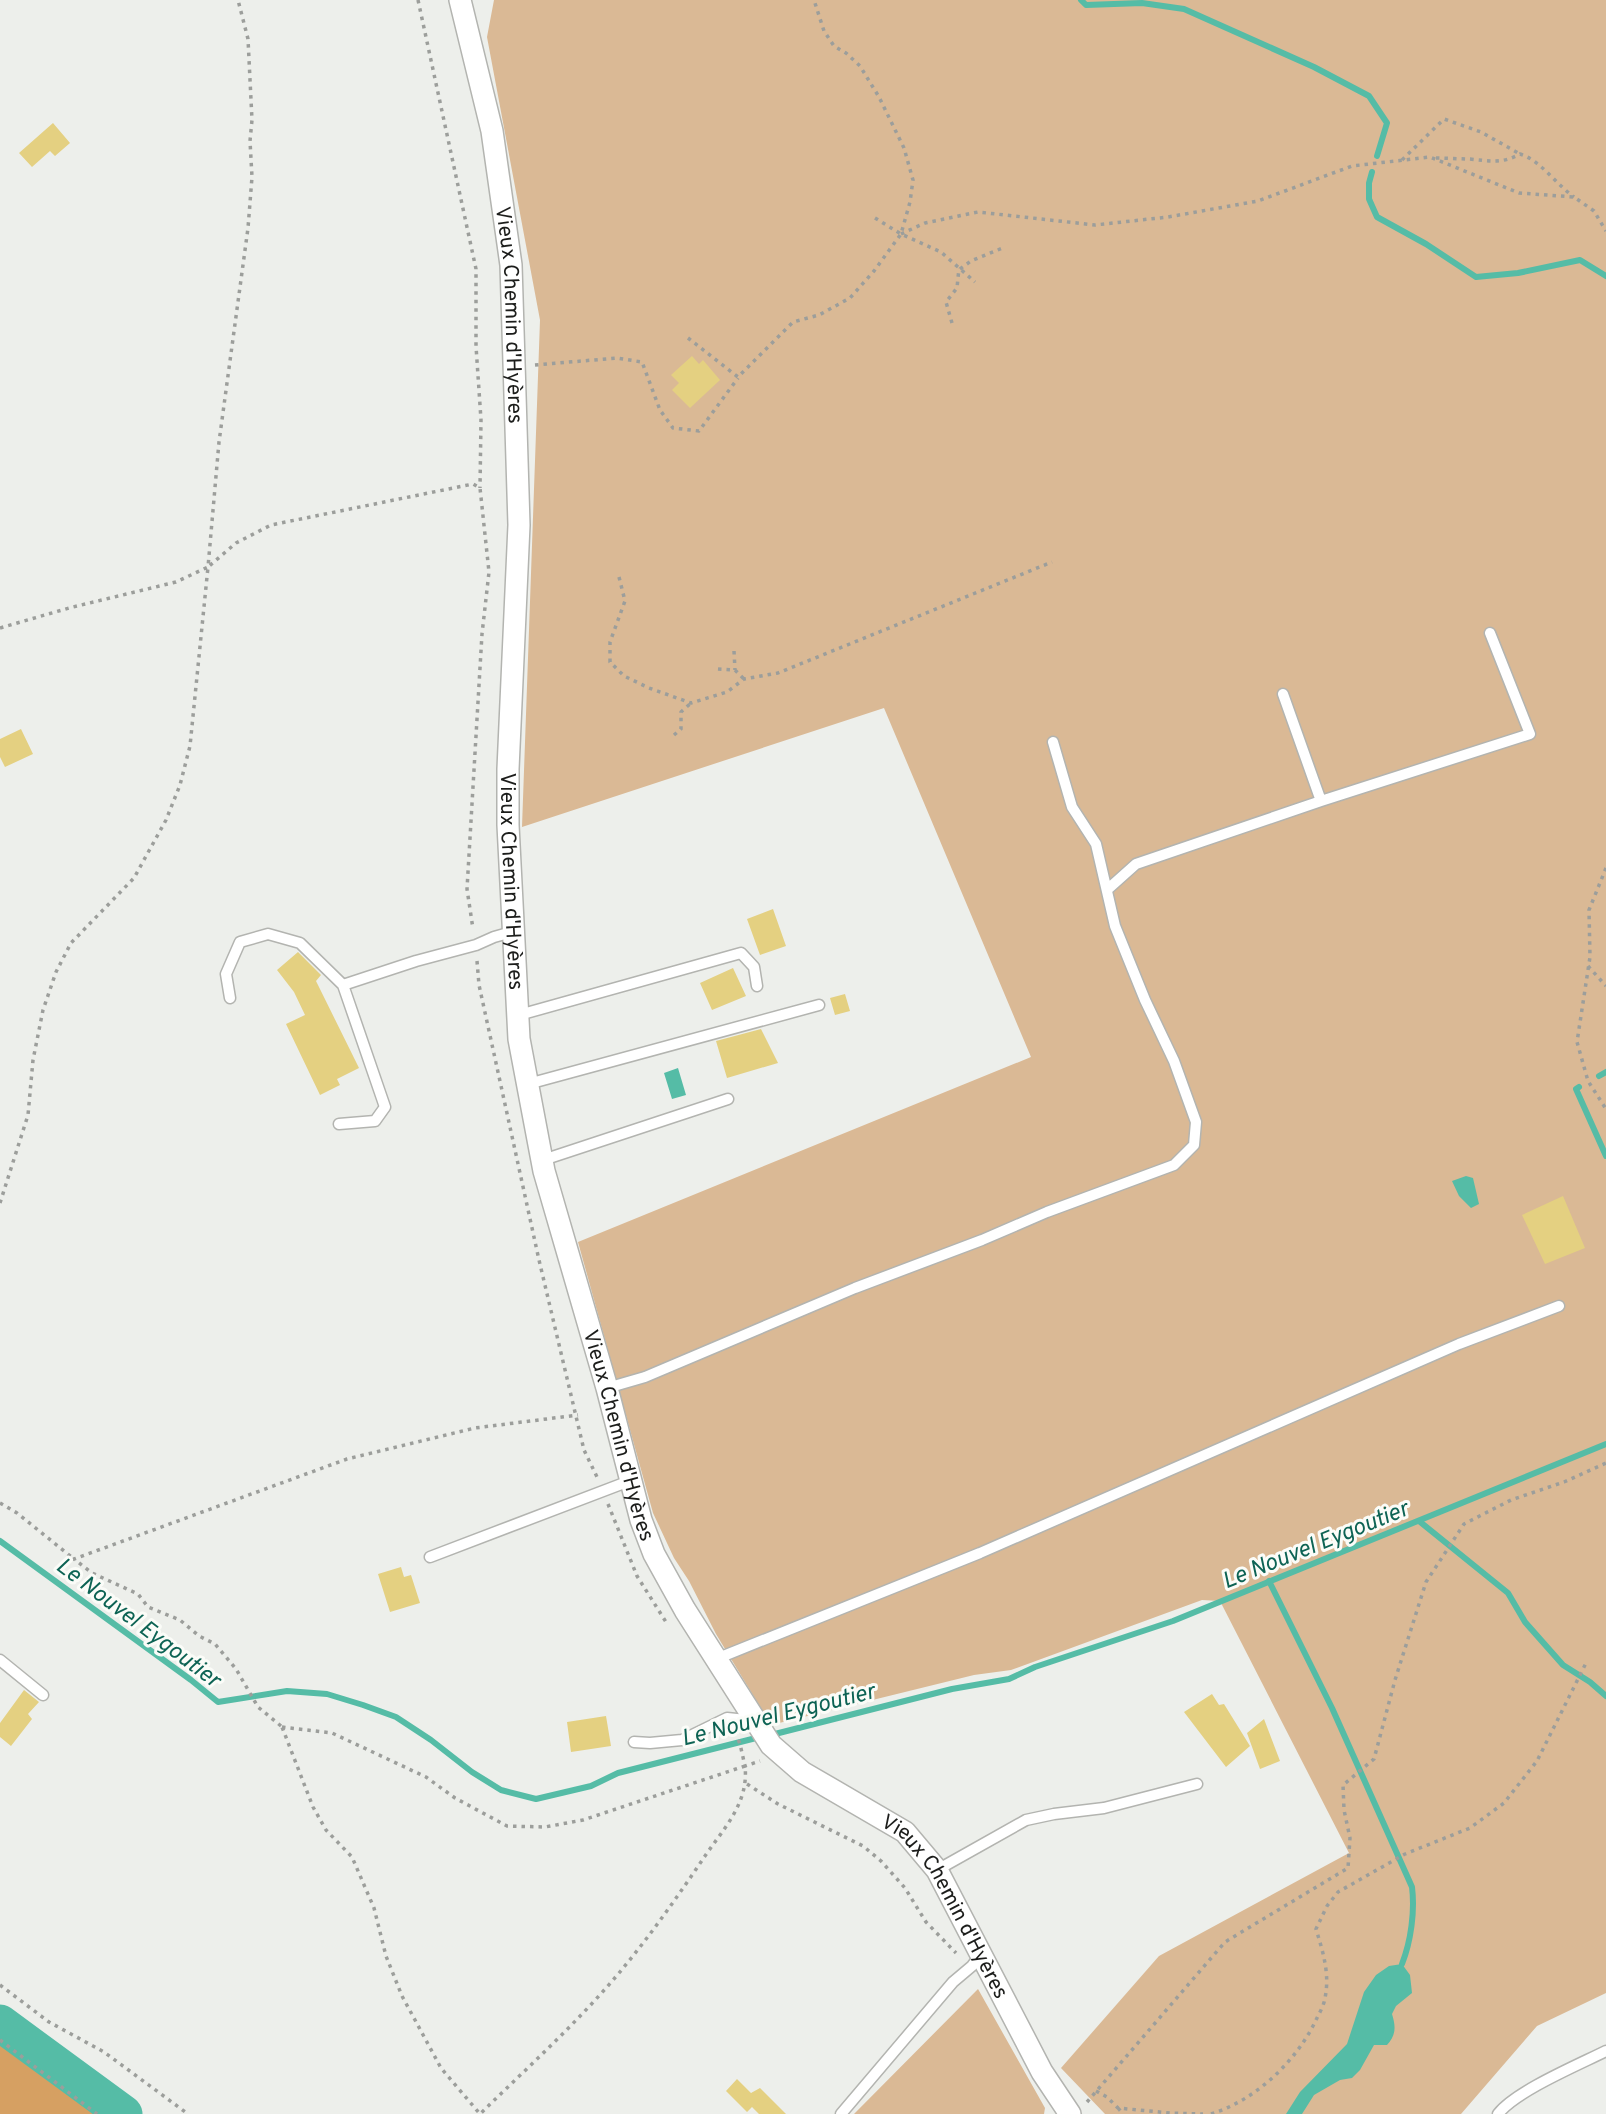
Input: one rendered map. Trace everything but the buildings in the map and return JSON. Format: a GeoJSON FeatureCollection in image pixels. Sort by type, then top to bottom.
{"type":"FeatureCollection","features":[{"type":"Feature","properties":{"kind":"street","name":"Vieux Chemin d'Hyères"},"geometry":{"type":"LineString","coordinates":[[460,0],[492,131],[512,265],[519,525],[508,825],[519,1039],[544,1171],[607,1388],[641,1520],[654,1554],[685,1610],[771,1745],[802,1772],[905,1832],[937,1870],[976,1960],[1042,2072],[1076,2110]]}},
{"type":"Feature","properties":{"kind":"lane"},"geometry":{"type":"LineString","coordinates":[[1108,889],[1136,864],[1530,734],[1490,633]]}},
{"type":"Feature","properties":{"kind":"lane"},"geometry":{"type":"LineString","coordinates":[[1283,694],[1321,801]]}},
{"type":"Feature","properties":{"kind":"lane"},"geometry":{"type":"LineString","coordinates":[[607,1388],[645,1377],[855,1288],[1174,1165],[1194,1145],[1196,1122],[1174,1060],[1145,1000],[1115,926],[1096,844],[1072,807],[1053,742]]}},
{"type":"Feature","properties":{"kind":"lane"},"geometry":{"type":"LineString","coordinates":[[343,985],[515,931]]}},
{"type":"Feature","properties":{"kind":"lane"},"geometry":{"type":"LineString","coordinates":[[230,998],[226,974],[240,943],[268,934],[300,943],[343,985],[385,1107],[375,1121],[339,1124]]}},
{"type":"Feature","properties":{"kind":"lane"},"geometry":{"type":"LineString","coordinates":[[519,1015],[741,953],[754,967],[757,986]]}},
{"type":"Feature","properties":{"kind":"lane"},"geometry":{"type":"LineString","coordinates":[[528,1084],[819,1005]]}},
{"type":"Feature","properties":{"kind":"lane"},"geometry":{"type":"LineString","coordinates":[[543,1160],[728,1099]]}},
{"type":"Feature","properties":{"kind":"lane"},"geometry":{"type":"LineString","coordinates":[[716,1659],[980,1552],[1459,1344],[1559,1306]]}},
{"type":"Feature","properties":{"kind":"lane"},"geometry":{"type":"LineString","coordinates":[[430,1557],[604,1493],[632,1480]]}},
{"type":"Feature","properties":{"kind":"lane"},"geometry":{"type":"LineString","coordinates":[[0,1660],[43,1695]]}},
{"type":"Feature","properties":{"kind":"lane"},"geometry":{"type":"LineString","coordinates":[[634,1742],[682,1740],[727,1718],[755,1721]]}},
{"type":"Feature","properties":{"kind":"lane"},"geometry":{"type":"LineString","coordinates":[[937,1870],[1026,1820],[1104,1808],[1197,1784]]}},
{"type":"Feature","properties":{"kind":"lane"},"geometry":{"type":"LineString","coordinates":[[841,2114],[953,1982],[976,1960]]}},
{"type":"Feature","properties":{"kind":"lane"},"geometry":{"type":"LineString","coordinates":[[1498,2114],[1541,2084],[1606,2051]]}},
{"type":"Feature","properties":{"kind":"path"},"geometry":{"type":"LineString","coordinates":[[0,1203],[28,1115],[33,1060],[43,1010],[56,972],[71,943],[134,878],[166,820],[180,785],[190,746],[219,442],[248,228],[252,177],[248,39],[238,0]]}},
{"type":"Feature","properties":{"kind":"path"},"geometry":{"type":"LineString","coordinates":[[418,0],[476,269],[476,346],[481,420],[480,488],[489,572],[482,634],[467,889],[476,945]]}},
{"type":"Feature","properties":{"kind":"path"},"geometry":{"type":"LineString","coordinates":[[516,366],[617,358],[642,362],[660,410],[673,428],[699,430],[738,377],[793,322],[819,314],[850,298],[874,271],[901,234],[913,180],[904,148],[879,97],[860,66],[834,46],[824,31],[814,0]]}},
{"type":"Feature","properties":{"kind":"path"},"geometry":{"type":"LineString","coordinates":[[1401,161],[1444,119],[1481,132],[1530,157],[1558,186],[1594,211],[1606,231]]}},
{"type":"Feature","properties":{"kind":"path"},"geometry":{"type":"LineString","coordinates":[[901,234],[925,223],[978,212],[1095,225],[1168,217],[1258,201],[1352,166],[1430,157],[1473,159],[1490,163],[1508,161],[1520,154]]}},
{"type":"Feature","properties":{"kind":"path"},"geometry":{"type":"LineString","coordinates":[[1430,157],[1506,190],[1574,197]]}},
{"type":"Feature","properties":{"kind":"path"},"geometry":{"type":"LineString","coordinates":[[875,218],[901,234],[941,252],[975,282]]}},
{"type":"Feature","properties":{"kind":"path"},"geometry":{"type":"LineString","coordinates":[[952,323],[946,302],[957,288],[960,269],[971,261],[1005,247]]}},
{"type":"Feature","properties":{"kind":"path"},"geometry":{"type":"LineString","coordinates":[[688,338],[738,377]]}},
{"type":"Feature","properties":{"kind":"path"},"geometry":{"type":"LineString","coordinates":[[0,628],[176,582],[208,567],[236,543],[271,525],[472,484],[480,488]]}},
{"type":"Feature","properties":{"kind":"path"},"geometry":{"type":"LineString","coordinates":[[674,735],[681,729],[681,712],[691,703],[727,692],[744,679],[778,673],[1052,562]]}},
{"type":"Feature","properties":{"kind":"path"},"geometry":{"type":"LineString","coordinates":[[619,577],[625,601],[611,642],[610,662],[624,676],[691,703]]}},
{"type":"Feature","properties":{"kind":"path"},"geometry":{"type":"LineString","coordinates":[[734,651],[735,670]]}},
{"type":"Feature","properties":{"kind":"path"},"geometry":{"type":"LineString","coordinates":[[718,668],[735,670],[744,679]]}},
{"type":"Feature","properties":{"kind":"path"},"geometry":{"type":"LineString","coordinates":[[1606,868],[1589,910],[1590,957],[1577,1042],[1588,1081],[1606,1109]]}},
{"type":"Feature","properties":{"kind":"path"},"geometry":{"type":"LineString","coordinates":[[1588,966],[1606,985]]}},
{"type":"Feature","properties":{"kind":"path"},"geometry":{"type":"LineString","coordinates":[[74,1559],[347,1459],[475,1427],[578,1415]]}},
{"type":"Feature","properties":{"kind":"path"},"geometry":{"type":"LineString","coordinates":[[1076,2110],[1096,2091],[1225,1942],[1348,1868],[1350,1838],[1343,1810],[1343,1785],[1374,1759],[1395,1680],[1426,1582],[1464,1524],[1511,1500],[1564,1482],[1606,1463]]}},
{"type":"Feature","properties":{"kind":"path"},"geometry":{"type":"LineString","coordinates":[[0,1503],[17,1513],[92,1573],[138,1594],[148,1607],[180,1620],[199,1636],[215,1644],[241,1677],[258,1707],[282,1727],[313,1807],[326,1830],[352,1857],[374,1908],[386,1956],[402,1996],[441,2068],[480,2114],[538,2058],[618,1973],[687,1884],[736,1810],[747,1784],[745,1766],[583,1820],[545,1827],[508,1826],[455,1798],[426,1777],[332,1733],[282,1727]]}},
{"type":"Feature","properties":{"kind":"path"},"geometry":{"type":"LineString","coordinates":[[1211,2114],[1230,2108],[1269,2081],[1309,2035],[1325,2000],[1327,1966],[1316,1929],[1327,1906],[1338,1892],[1405,1854],[1470,1828],[1504,1803],[1537,1761],[1587,1661]]}},
{"type":"Feature","properties":{"kind":"path"},"geometry":{"type":"LineString","coordinates":[[733,1728],[743,1755]]}},
{"type":"Feature","properties":{"kind":"path"},"geometry":{"type":"LineString","coordinates":[[747,1784],[778,1804],[863,1846],[881,1861],[905,1888],[926,1922],[945,1943],[976,1960]]}},
{"type":"Feature","properties":{"kind":"path"},"geometry":{"type":"LineString","coordinates":[[0,1985],[49,2022],[104,2052],[188,2114]]}},
{"type":"Feature","properties":{"kind":"path"},"geometry":{"type":"LineString","coordinates":[[0,2040],[97,2114]]}},
{"type":"Feature","properties":{"kind":"path"},"geometry":{"type":"LineString","coordinates":[[1096,2091],[1107,2097],[1122,2114]]}},
{"type":"Feature","properties":{"kind":"path"},"geometry":{"type":"LineString","coordinates":[[1118,2108],[1203,2114]]}},
{"type":"Feature","properties":{"kind":"shaded area"},"geometry":{"type":"Polygon","coordinates":[[[494,0],[1606,0],[1606,1993],[1537,2026],[1461,2114],[1105,2114],[1061,2068],[1159,1956],[1349,1853],[1220,1601],[1202,1600],[1011,1670],[974,1675],[771,1725],[716,1634],[674,1558],[653,1513],[578,1242],[1031,1057],[884,708],[522,827],[540,320],[487,37],[494,0]]]}},
{"type":"Feature","properties":{"kind":"shaded area"},"geometry":{"type":"Polygon","coordinates":[[[678,1068],[686,1095],[672,1099],[664,1073],[678,1068]]]}},
{"type":"Feature","properties":{"kind":"shaded area"},"geometry":{"type":"Polygon","coordinates":[[[1466,1176],[1473,1178],[1479,1204],[1471,1208],[1459,1196],[1452,1181],[1466,1176]]]}},
{"type":"Feature","properties":{"kind":"shaded area"},"geometry":{"type":"Polygon","coordinates":[[[1402,1964],[1410,1975],[1412,1993],[1396,2006],[1392,2014],[1394,2031],[1387,2045],[1374,2045],[1360,2070],[1352,2078],[1340,2080],[1314,2095],[1302,2114],[1286,2114],[1300,2092],[1347,2044],[1364,1992],[1376,1975],[1389,1966],[1402,1964]]]}},
{"type":"Feature","properties":{"kind":"shaded area"},"geometry":{"type":"Polygon","coordinates":[[[978,1989],[1045,2108],[1044,2114],[854,2114],[978,1989]]]}},
{"type":"Feature","properties":{"kind":"shaded area"},"geometry":{"type":"Polygon","coordinates":[[[0,2015],[133,2114],[0,2114],[0,2015]]]}},
{"type":"Feature","properties":{"kind":"waterway"},"geometry":{"type":"LineString","coordinates":[[1081,0],[1086,5],[1142,3],[1184,9],[1314,67],[1369,96],[1387,123],[1377,156]]}},
{"type":"Feature","properties":{"kind":"waterway"},"geometry":{"type":"LineString","coordinates":[[1372,172],[1369,199],[1377,217],[1426,244],[1476,277],[1518,273],[1580,260],[1606,276]]}},
{"type":"Feature","properties":{"kind":"waterway"},"geometry":{"type":"LineString","coordinates":[[1599,1076],[1606,1072]]}},
{"type":"Feature","properties":{"kind":"waterway"},"geometry":{"type":"LineString","coordinates":[[1579,1087],[1576,1089],[1606,1156]]}},
{"type":"Feature","properties":{"kind":"waterway","name":"Le Nouvel Eygoutier"},"geometry":{"type":"LineString","coordinates":[[771,1735],[952,1689],[1009,1679],[1035,1667],[1173,1621],[1606,1444]]}},
{"type":"Feature","properties":{"kind":"waterway"},"geometry":{"type":"LineString","coordinates":[[1419,1521],[1508,1593],[1525,1622],[1563,1665],[1606,1696]]}},
{"type":"Feature","properties":{"kind":"waterway","name":"Le Nouvel Eygoutier"},"geometry":{"type":"LineString","coordinates":[[0,1541],[218,1702],[287,1691],[327,1694],[363,1705],[396,1717],[501,1790],[536,1799],[591,1786],[618,1773],[760,1737]]}},
{"type":"Feature","properties":{"kind":"waterway"},"geometry":{"type":"LineString","coordinates":[[1269,1581],[1332,1708],[1412,1887],[1412,1926],[1402,1964]]}},
{"type":"Feature","properties":{"kind":"waterway"},"geometry":{"type":"LineString","coordinates":[[0,2023],[124,2114]]}}]}
